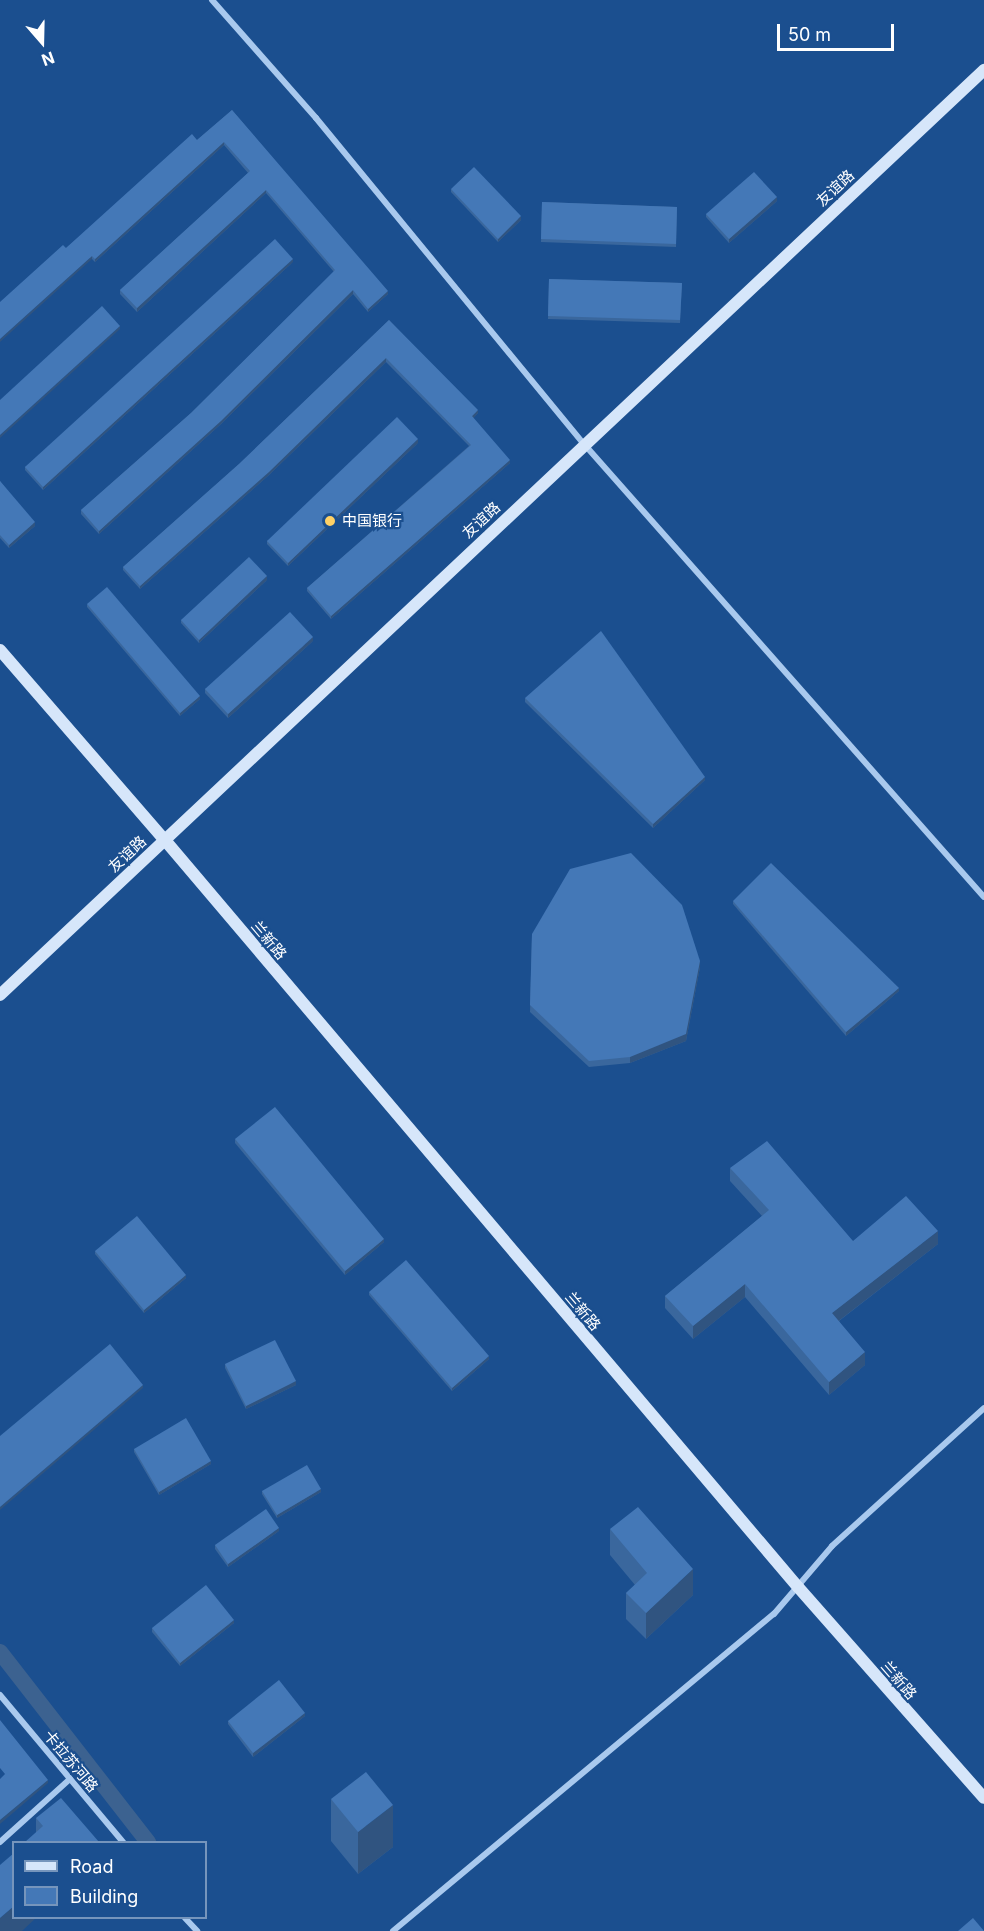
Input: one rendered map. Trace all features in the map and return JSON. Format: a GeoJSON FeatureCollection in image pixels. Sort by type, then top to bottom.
{"type":"FeatureCollection","features":[{"type":"Feature","properties":{"kind":"street"},"geometry":{"type":"LineString","coordinates":[[212,0],[316,118],[584,444],[984,897]]}},
{"type":"Feature","properties":{"kind":"street","name":"友谊路"},"geometry":{"type":"LineString","coordinates":[[0,995],[984,70]]}},
{"type":"Feature","properties":{"kind":"street","name":"兰新路"},"geometry":{"type":"LineString","coordinates":[[0,650],[164,839],[798,1587],[984,1798]]}},
{"type":"Feature","properties":{"kind":"street"},"geometry":{"type":"LineString","coordinates":[[393,1931],[774,1614],[832,1546],[984,1408]]}},
{"type":"Feature","properties":{"kind":"street","name":"卡拉苏河路"},"geometry":{"type":"LineString","coordinates":[[0,1695],[122,1841]]}},
{"type":"Feature","properties":{"kind":"street"},"geometry":{"type":"LineString","coordinates":[[0,1842],[70,1779]]}},
{"type":"Feature","properties":{"kind":"street"},"geometry":{"type":"LineString","coordinates":[[188,1919],[197,1931]]}},
{"type":"Feature","properties":{"kind":"building"},"geometry":{"type":"Polygon","coordinates":[[[232,110],[388,291],[368,309],[353,290],[221,421],[99,531],[81,510],[191,413],[335,270],[266,190],[137,308],[120,290],[250,171],[224,142],[95,259],[92,256],[0,339],[0,302],[63,245],[66,248],[192,134],[197,140],[232,110]]]}},
{"type":"Feature","properties":{"kind":"building"},"geometry":{"type":"Polygon","coordinates":[[[474,167],[521,216],[498,239],[451,189],[474,167]]]}},
{"type":"Feature","properties":{"kind":"building"},"geometry":{"type":"Polygon","coordinates":[[[754,172],[777,197],[729,239],[706,214],[754,172]]]}},
{"type":"Feature","properties":{"kind":"building"},"geometry":{"type":"Polygon","coordinates":[[[542,202],[677,207],[676,244],[541,239],[542,202]]]}},
{"type":"Feature","properties":{"kind":"building"},"geometry":{"type":"Polygon","coordinates":[[[275,239],[293,259],[43,487],[25,467],[275,239]]]}},
{"type":"Feature","properties":{"kind":"building"},"geometry":{"type":"Polygon","coordinates":[[[549,279],[682,283],[680,320],[548,316],[549,279]]]}},
{"type":"Feature","properties":{"kind":"building"},"geometry":{"type":"Polygon","coordinates":[[[102,306],[120,326],[0,435],[0,400],[102,306]]]}},
{"type":"Feature","properties":{"kind":"building"},"geometry":{"type":"Polygon","coordinates":[[[389,320],[478,410],[472,416],[510,460],[331,616],[307,588],[471,445],[386,358],[269,472],[140,586],[123,567],[239,464],[389,320]]]}},
{"type":"Feature","properties":{"kind":"building"},"geometry":{"type":"Polygon","coordinates":[[[397,417],[418,439],[288,563],[267,541],[397,417]]]}},
{"type":"Feature","properties":{"kind":"building"},"geometry":{"type":"Polygon","coordinates":[[[0,481],[35,522],[9,545],[0,535],[0,481]]]}},
{"type":"Feature","properties":{"kind":"building"},"geometry":{"type":"Polygon","coordinates":[[[249,557],[267,576],[199,640],[181,620],[249,557]]]}},
{"type":"Feature","properties":{"kind":"building"},"geometry":{"type":"Polygon","coordinates":[[[107,587],[200,696],[180,713],[87,604],[107,587]]]}},
{"type":"Feature","properties":{"kind":"building"},"geometry":{"type":"Polygon","coordinates":[[[290,612],[313,637],[228,714],[205,689],[290,612]]]}},
{"type":"Feature","properties":{"kind":"building"},"geometry":{"type":"Polygon","coordinates":[[[601,631],[705,777],[653,824],[525,698],[601,631]]]}},
{"type":"Feature","properties":{"kind":"building"},"geometry":{"type":"Polygon","coordinates":[[[631,853],[682,905],[700,961],[686,1034],[630,1057],[589,1061],[530,1005],[532,934],[570,869],[631,853]]]}},
{"type":"Feature","properties":{"kind":"building"},"geometry":{"type":"Polygon","coordinates":[[[771,863],[899,988],[846,1032],[733,901],[771,863]]]}},
{"type":"Feature","properties":{"kind":"building"},"geometry":{"type":"Polygon","coordinates":[[[275,1107],[384,1239],[345,1271],[235,1139],[275,1107]]]}},
{"type":"Feature","properties":{"kind":"building"},"geometry":{"type":"Polygon","coordinates":[[[767,1141],[853,1241],[906,1196],[938,1231],[832,1313],[865,1352],[829,1382],[745,1284],[693,1326],[665,1296],[769,1210],[730,1168],[767,1141]]]}},
{"type":"Feature","properties":{"kind":"building"},"geometry":{"type":"Polygon","coordinates":[[[137,1216],[186,1275],[144,1310],[95,1251],[137,1216]]]}},
{"type":"Feature","properties":{"kind":"building"},"geometry":{"type":"Polygon","coordinates":[[[406,1260],[489,1356],[452,1388],[369,1292],[406,1260]]]}},
{"type":"Feature","properties":{"kind":"building"},"geometry":{"type":"Polygon","coordinates":[[[275,1340],[296,1381],[246,1406],[225,1364],[275,1340]]]}},
{"type":"Feature","properties":{"kind":"building"},"geometry":{"type":"Polygon","coordinates":[[[110,1344],[143,1385],[0,1507],[0,1436],[110,1344]]]}},
{"type":"Feature","properties":{"kind":"building"},"geometry":{"type":"Polygon","coordinates":[[[186,1418],[211,1461],[159,1492],[134,1449],[186,1418]]]}},
{"type":"Feature","properties":{"kind":"building"},"geometry":{"type":"Polygon","coordinates":[[[307,1465],[321,1489],[277,1515],[262,1491],[307,1465]]]}},
{"type":"Feature","properties":{"kind":"building"},"geometry":{"type":"Polygon","coordinates":[[[638,1507],[693,1569],[646,1613],[626,1593],[647,1573],[610,1529],[638,1507]]]}},
{"type":"Feature","properties":{"kind":"building"},"geometry":{"type":"Polygon","coordinates":[[[266,1509],[279,1528],[228,1564],[215,1545],[266,1509]]]}},
{"type":"Feature","properties":{"kind":"building"},"geometry":{"type":"Polygon","coordinates":[[[206,1585],[234,1620],[180,1663],[152,1628],[206,1585]]]}},
{"type":"Feature","properties":{"kind":"building"},"geometry":{"type":"Polygon","coordinates":[[[279,1680],[305,1713],[253,1753],[228,1721],[279,1680]]]}},
{"type":"Feature","properties":{"kind":"building"},"geometry":{"type":"Polygon","coordinates":[[[0,1720],[48,1780],[0,1820],[0,1779],[5,1774],[0,1768],[0,1720]]]}},
{"type":"Feature","properties":{"kind":"building"},"geometry":{"type":"Polygon","coordinates":[[[366,1772],[393,1805],[358,1832],[331,1799],[366,1772]]]}},
{"type":"Feature","properties":{"kind":"building"},"geometry":{"type":"Polygon","coordinates":[[[61,1798],[98,1841],[26,1841],[43,1826],[36,1818],[61,1798]]]}},
{"type":"Feature","properties":{"kind":"building"},"geometry":{"type":"Polygon","coordinates":[[[12,1855],[12,1908],[0,1918],[0,1865],[12,1855]]]}},
{"type":"Feature","properties":{"kind":"building"},"geometry":{"type":"Polygon","coordinates":[[[973,1918],[984,1931],[958,1931],[973,1918]]]}},
{"type":"Feature","properties":{"kind":"waterway"},"geometry":{"type":"LineString","coordinates":[[0,1652],[147,1841]]}},
{"type":"Feature","properties":{"kind":"place","name":"中国银行"},"geometry":{"type":"Point","coordinates":[330,521]}}]}
